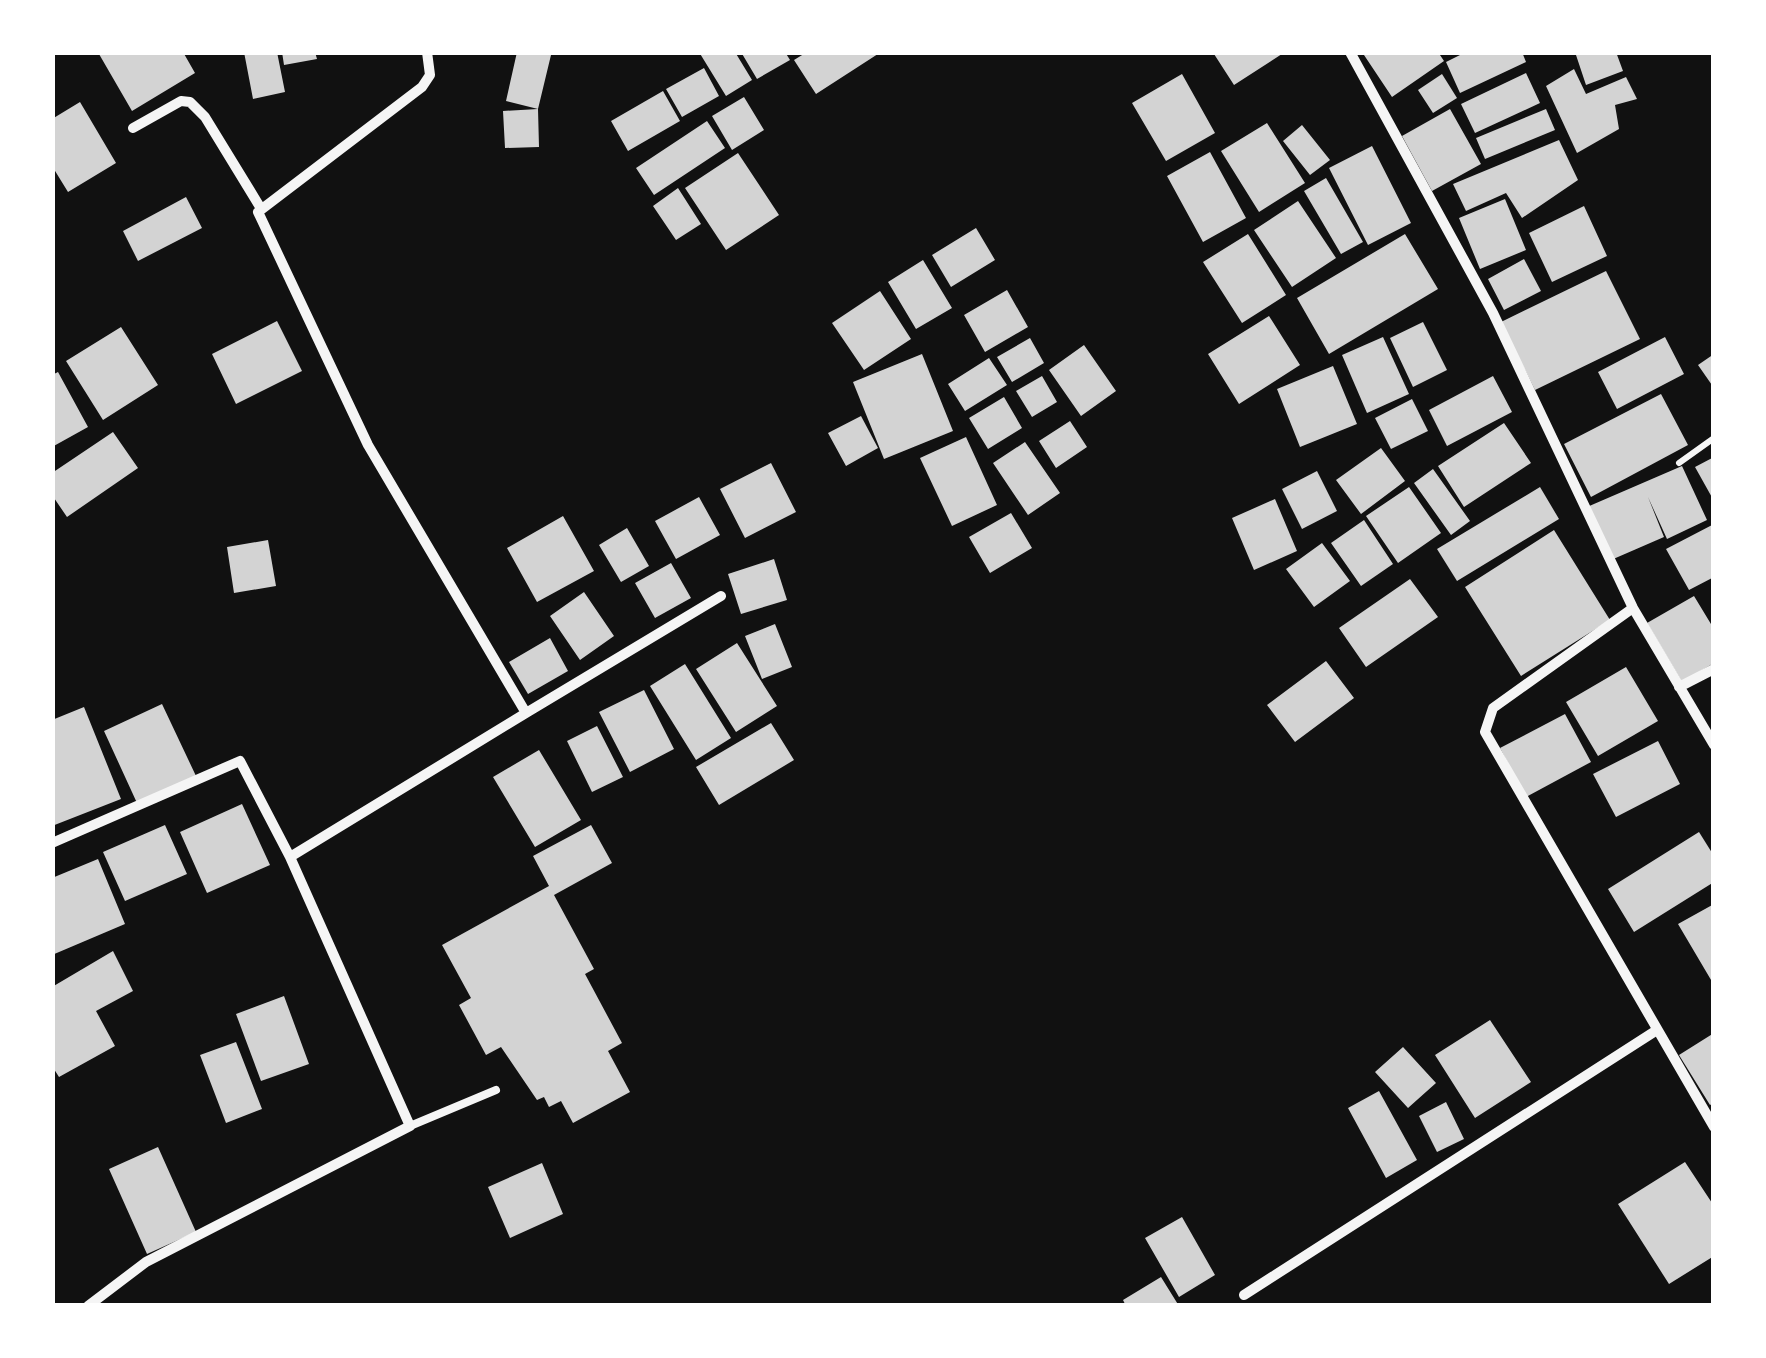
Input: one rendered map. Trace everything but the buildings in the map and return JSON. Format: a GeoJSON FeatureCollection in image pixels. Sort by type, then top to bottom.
{"type":"FeatureCollection","features":[{"type":"Feature","properties":{"kind":"street"},"geometry":{"type":"LineString","coordinates":[[260,206],[422,87],[430,75],[427,52]]}},
{"type":"Feature","properties":{"kind":"street"},"geometry":{"type":"LineString","coordinates":[[1350,52],[1493,313],[1633,608],[1714,746]]}},
{"type":"Feature","properties":{"kind":"street"},"geometry":{"type":"LineString","coordinates":[[133,128],[181,102],[190,102],[204,116],[260,206],[260,219],[368,445],[526,712]]}},
{"type":"Feature","properties":{"kind":"street"},"geometry":{"type":"LineString","coordinates":[[290,857],[720,596]]}},
{"type":"Feature","properties":{"kind":"street"},"geometry":{"type":"LineString","coordinates":[[1633,608],[1493,708],[1485,732],[1714,1127]]}},
{"type":"Feature","properties":{"kind":"street"},"geometry":{"type":"LineString","coordinates":[[1679,687],[1714,669]]}},
{"type":"Feature","properties":{"kind":"street"},"geometry":{"type":"LineString","coordinates":[[52,843],[240,761],[290,857],[410,1126],[146,1262],[88,1306]]}},
{"type":"Feature","properties":{"kind":"street"},"geometry":{"type":"LineString","coordinates":[[1244,1296],[1657,1030]]}},
{"type":"Feature","properties":{"kind":"lane"},"geometry":{"type":"LineString","coordinates":[[410,1126],[496,1090]]}},
{"type":"Feature","properties":{"kind":"path"},"geometry":{"type":"LineString","coordinates":[[1680,463],[1714,438]]}}]}
